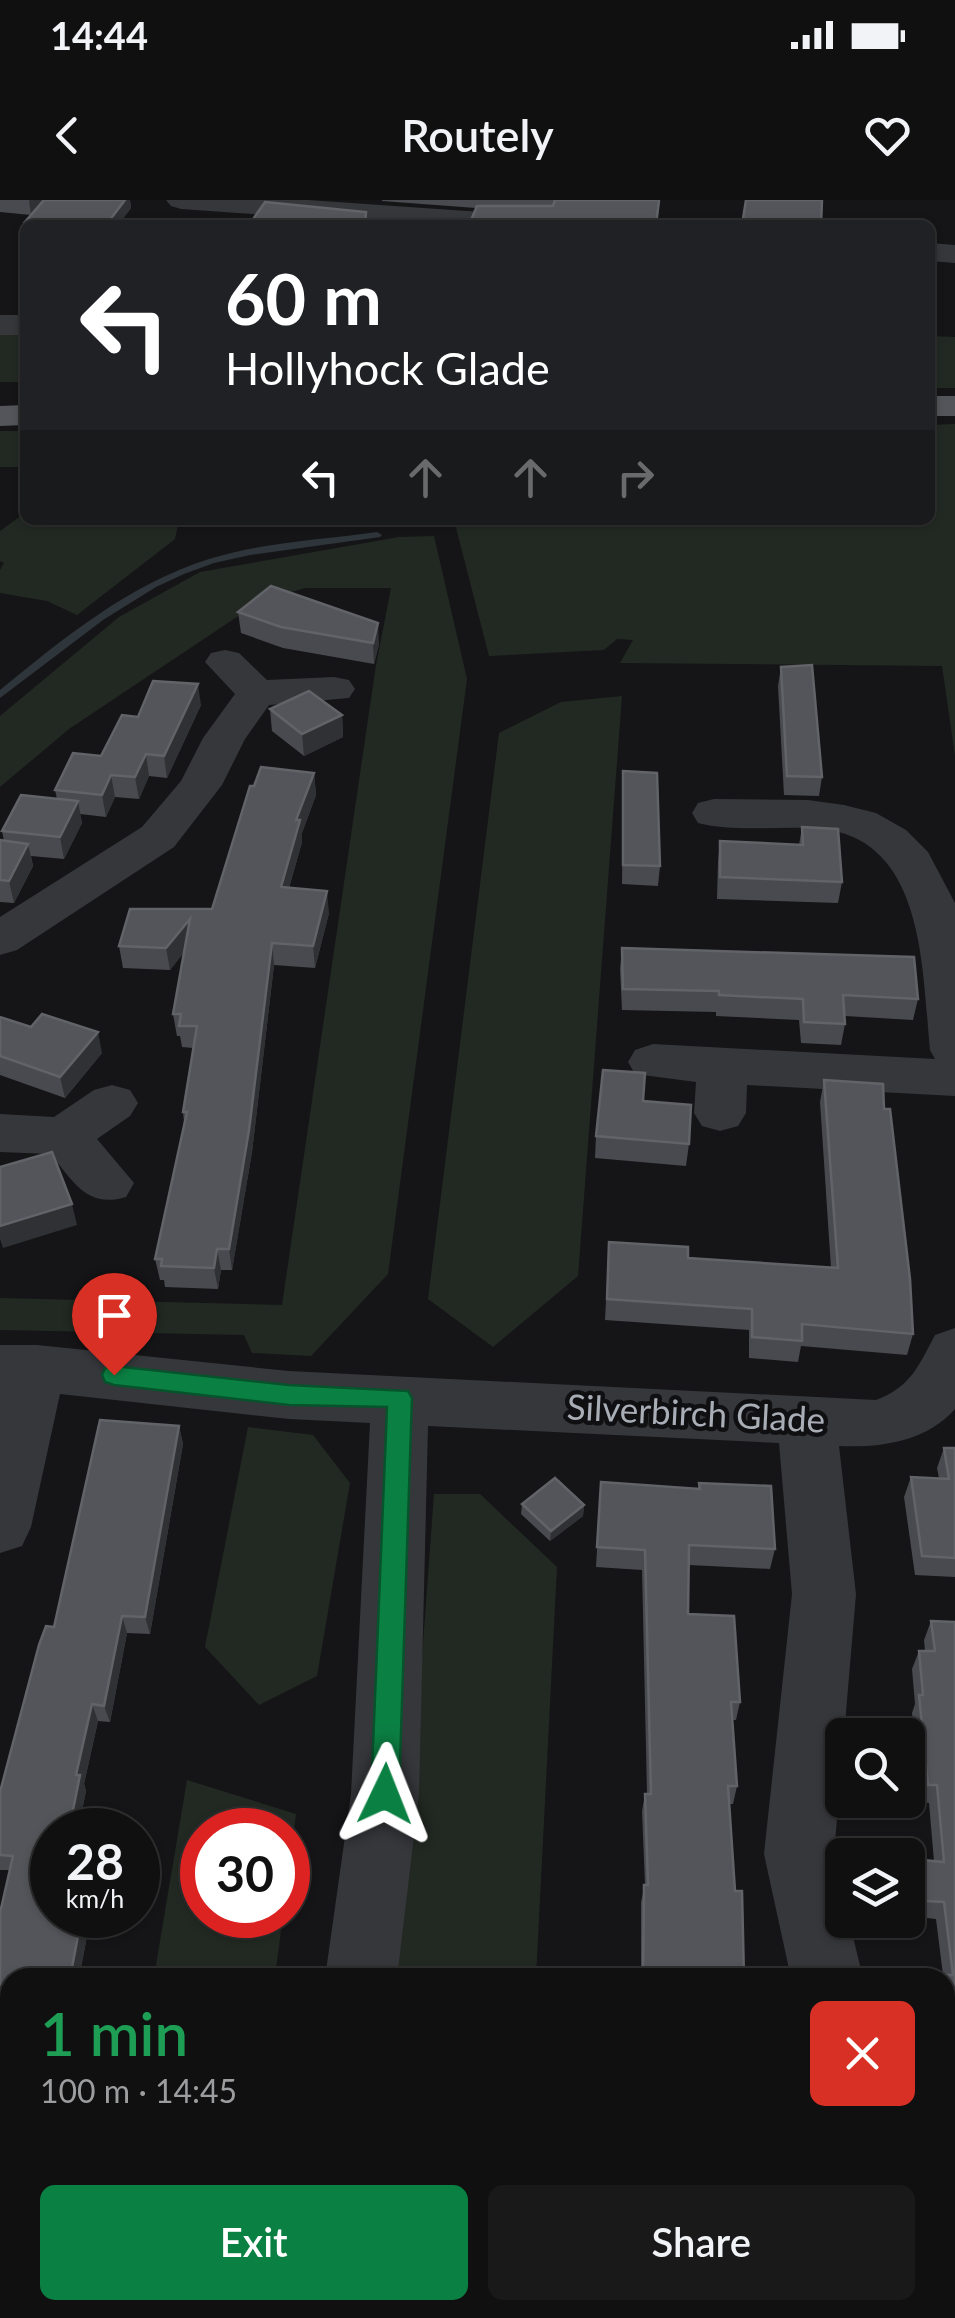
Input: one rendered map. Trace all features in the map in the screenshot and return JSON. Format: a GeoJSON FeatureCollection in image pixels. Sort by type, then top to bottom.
{"type":"FeatureCollection","features":[{"type":"Feature","properties":{"kind":"street"},"geometry":{"type":"LineString","coordinates":[[181,200],[469,220]]}},
{"type":"Feature","properties":{"kind":"street"},"geometry":{"type":"LineString","coordinates":[[0,939],[158,837],[200,784],[224,738],[241,678],[334,690]]}},
{"type":"Feature","properties":{"kind":"street"},"geometry":{"type":"LineString","coordinates":[[858,822],[892,788]]}},
{"type":"Feature","properties":{"kind":"street"},"geometry":{"type":"LineString","coordinates":[[714,812],[858,822],[906,854],[930,888],[938,920],[955,1050]]}},
{"type":"Feature","properties":{"kind":"street"},"geometry":{"type":"LineString","coordinates":[[654,1062],[721,1090],[955,1078]]}},
{"type":"Feature","properties":{"kind":"street"},"geometry":{"type":"LineString","coordinates":[[0,1133],[64,1136],[112,1103]]}},
{"type":"Feature","properties":{"kind":"street"},"geometry":{"type":"LineString","coordinates":[[64,1136],[107,1184]]}},
{"type":"Feature","properties":{"kind":"street","name":"Silverbirch Glade"},"geometry":{"type":"LineString","coordinates":[[18,1368],[289,1395],[876,1424],[918,1411],[945,1378],[955,1350]]}},
{"type":"Feature","properties":{"kind":"street"},"geometry":{"type":"LineString","coordinates":[[0,1527],[18,1368]]}},
{"type":"Feature","properties":{"kind":"street"},"geometry":{"type":"LineString","coordinates":[[362,1968],[385,1794],[400,1398]]}},
{"type":"Feature","properties":{"kind":"street"},"geometry":{"type":"LineString","coordinates":[[806,1420],[824,1594],[799,1854],[825,1968]]}},
{"type":"Feature","properties":{"kind":"shaded area"},"geometry":{"type":"Polygon","coordinates":[[[20,333],[20,382],[0,382],[0,334],[20,333]]]}},
{"type":"Feature","properties":{"kind":"shaded area"},"geometry":{"type":"Polygon","coordinates":[[[935,336],[955,337],[955,388],[935,388],[935,336]]]}},
{"type":"Feature","properties":{"kind":"shaded area"},"geometry":{"type":"Polygon","coordinates":[[[955,424],[955,756],[942,666],[620,663],[633,640],[617,639],[604,650],[489,656],[455,525],[935,525],[935,425],[955,424]]]}},
{"type":"Feature","properties":{"kind":"shaded area"},"geometry":{"type":"Polygon","coordinates":[[[0,431],[20,431],[20,467],[0,467],[0,431]]]}},
{"type":"Feature","properties":{"kind":"shaded area"},"geometry":{"type":"Polygon","coordinates":[[[20,517],[20,525],[178,525],[175,539],[77,615],[47,601],[0,593],[0,570],[4,563],[0,561],[0,531],[20,517]]]}},
{"type":"Feature","properties":{"kind":"shaded area"},"geometry":{"type":"Polygon","coordinates":[[[434,536],[467,679],[388,1274],[311,1356],[252,1353],[244,1335],[0,1330],[0,1298],[282,1305],[376,665],[391,588],[305,588],[261,601],[69,729],[0,787],[0,716],[119,617],[200,572],[399,537],[434,536]]]}},
{"type":"Feature","properties":{"kind":"shaded area"},"geometry":{"type":"Polygon","coordinates":[[[622,696],[578,1276],[493,1347],[428,1299],[499,733],[561,702],[622,696]]]}},
{"type":"Feature","properties":{"kind":"shaded area"},"geometry":{"type":"Polygon","coordinates":[[[248,1427],[313,1435],[350,1483],[317,1676],[259,1705],[205,1647],[248,1427]]]}},
{"type":"Feature","properties":{"kind":"shaded area"},"geometry":{"type":"Polygon","coordinates":[[[434,1494],[480,1494],[557,1567],[536,1968],[393,1968],[412,1793],[434,1494]]]}},
{"type":"Feature","properties":{"kind":"shaded area"},"geometry":{"type":"Polygon","coordinates":[[[187,1780],[277,1808],[182,1808],[187,1780]]]}},
{"type":"Feature","properties":{"kind":"shaded area"},"geometry":{"type":"Polygon","coordinates":[[[180,1822],[180,1938],[280,1938],[276,1968],[156,1968],[180,1822]]]}},
{"type":"Feature","properties":{"kind":"building"},"geometry":{"type":"Polygon","coordinates":[[[44,200],[125,200],[110,220],[27,220],[44,200]]]}},
{"type":"Feature","properties":{"kind":"building"},"geometry":{"type":"Polygon","coordinates":[[[555,200],[659,200],[657,220],[471,220],[477,206],[553,206],[555,200]]]}},
{"type":"Feature","properties":{"kind":"building"},"geometry":{"type":"Polygon","coordinates":[[[746,200],[822,200],[821,220],[743,220],[746,200]]]}},
{"type":"Feature","properties":{"kind":"building"},"geometry":{"type":"Polygon","coordinates":[[[265,202],[366,212],[365,220],[252,220],[265,202]]]}},
{"type":"Feature","properties":{"kind":"building"},"geometry":{"type":"Polygon","coordinates":[[[271,586],[378,623],[373,643],[281,627],[238,612],[271,586]]]}},
{"type":"Feature","properties":{"kind":"building"},"geometry":{"type":"Polygon","coordinates":[[[812,665],[822,777],[787,776],[781,667],[812,665]]]}},
{"type":"Feature","properties":{"kind":"building"},"geometry":{"type":"Polygon","coordinates":[[[153,681],[198,684],[164,756],[146,754],[135,777],[111,775],[102,795],[55,790],[73,753],[101,756],[122,715],[138,717],[153,681]]]}},
{"type":"Feature","properties":{"kind":"building"},"geometry":{"type":"Polygon","coordinates":[[[309,691],[342,715],[302,734],[270,709],[309,691]]]}},
{"type":"Feature","properties":{"kind":"building"},"geometry":{"type":"Polygon","coordinates":[[[261,767],[314,773],[296,820],[300,820],[281,887],[327,891],[313,946],[272,943],[249,1130],[229,1249],[217,1249],[214,1268],[161,1266],[162,1259],[155,1259],[187,1112],[183,1112],[197,1026],[179,1026],[181,1014],[173,1014],[190,919],[166,948],[119,946],[130,909],[212,909],[250,786],[254,786],[261,767]]]}},
{"type":"Feature","properties":{"kind":"building"},"geometry":{"type":"Polygon","coordinates":[[[623,771],[657,773],[660,866],[623,865],[623,771]]]}},
{"type":"Feature","properties":{"kind":"building"},"geometry":{"type":"Polygon","coordinates":[[[21,795],[78,801],[60,837],[2,831],[21,795]]]}},
{"type":"Feature","properties":{"kind":"building"},"geometry":{"type":"Polygon","coordinates":[[[802,827],[838,829],[842,882],[720,877],[720,841],[803,845],[802,827]]]}},
{"type":"Feature","properties":{"kind":"building"},"geometry":{"type":"Polygon","coordinates":[[[0,840],[28,844],[9,881],[0,880],[0,840]]]}},
{"type":"Feature","properties":{"kind":"building"},"geometry":{"type":"Polygon","coordinates":[[[622,948],[914,957],[918,999],[843,995],[845,1024],[804,1022],[803,999],[719,995],[719,991],[623,989],[622,948]]]}},
{"type":"Feature","properties":{"kind":"building"},"geometry":{"type":"Polygon","coordinates":[[[42,1014],[98,1032],[60,1077],[0,1056],[0,1017],[31,1027],[42,1014]]]}},
{"type":"Feature","properties":{"kind":"building"},"geometry":{"type":"Polygon","coordinates":[[[603,1070],[645,1073],[643,1101],[691,1105],[689,1144],[596,1136],[603,1070]]]}},
{"type":"Feature","properties":{"kind":"building"},"geometry":{"type":"Polygon","coordinates":[[[824,1080],[883,1084],[884,1109],[890,1109],[913,1334],[802,1324],[802,1341],[752,1337],[752,1309],[607,1299],[609,1242],[688,1247],[688,1258],[838,1268],[824,1080]]]}},
{"type":"Feature","properties":{"kind":"building"},"geometry":{"type":"Polygon","coordinates":[[[52,1152],[72,1204],[0,1226],[0,1167],[52,1152]]]}},
{"type":"Feature","properties":{"kind":"building"},"geometry":{"type":"Polygon","coordinates":[[[100,1420],[179,1426],[145,1617],[122,1616],[104,1706],[92,1704],[76,1775],[80,1775],[73,1808],[30,1808],[30,1938],[78,1938],[72,1968],[0,1968],[0,1913],[13,1856],[0,1855],[0,1792],[46,1626],[54,1627],[100,1420]]]}},
{"type":"Feature","properties":{"kind":"building"},"geometry":{"type":"Polygon","coordinates":[[[944,1448],[955,1448],[955,1558],[922,1556],[911,1477],[949,1479],[944,1448]]]}},
{"type":"Feature","properties":{"kind":"building"},"geometry":{"type":"Polygon","coordinates":[[[555,1478],[584,1505],[551,1531],[522,1504],[555,1478]]]}},
{"type":"Feature","properties":{"kind":"building"},"geometry":{"type":"Polygon","coordinates":[[[601,1482],[700,1489],[699,1483],[771,1486],[775,1549],[689,1545],[688,1614],[734,1616],[740,1702],[731,1702],[737,1786],[728,1786],[735,1891],[742,1891],[744,1968],[643,1968],[644,1885],[648,1885],[645,1794],[651,1794],[645,1550],[597,1547],[601,1482]]]}},
{"type":"Feature","properties":{"kind":"building"},"geometry":{"type":"Polygon","coordinates":[[[931,1621],[955,1622],[955,1968],[944,1902],[926,1901],[925,1860],[944,1862],[937,1785],[928,1785],[919,1651],[935,1651],[931,1621]]]}},
{"type":"Feature","properties":{"kind":"waterway"},"geometry":{"type":"LineString","coordinates":[[0,695],[99,618],[181,572],[250,552],[377,535]]}},
{"type":"Feature","properties":{"kind":"route"},"geometry":{"type":"LineString","coordinates":[[114,1375],[289,1395],[400,1398],[385,1794]]}}]}
